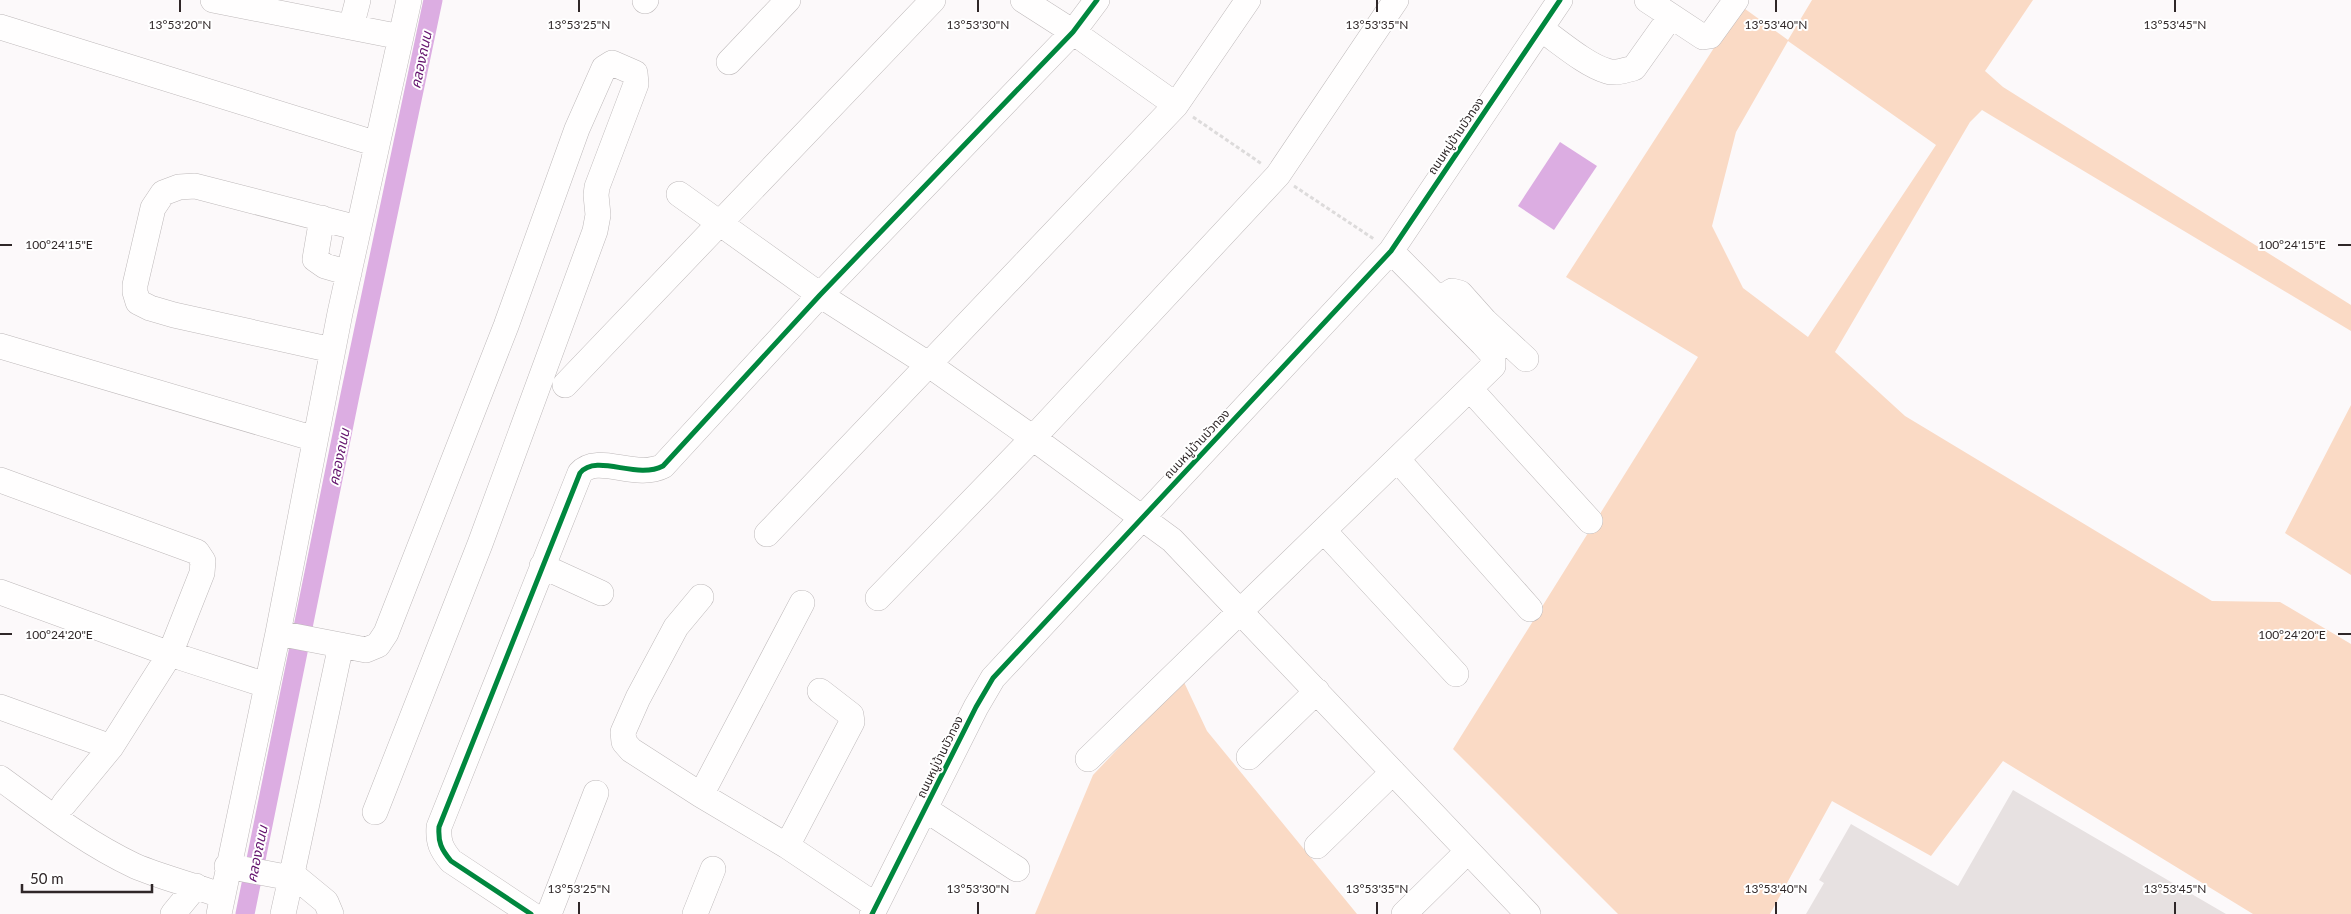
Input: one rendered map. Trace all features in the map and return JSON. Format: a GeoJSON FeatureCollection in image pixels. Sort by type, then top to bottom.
{"type":"FeatureCollection","features":[{"type":"Feature","properties":{"kind":"street"},"geometry":{"type":"LineString","coordinates":[[213,0],[400,37]]}},
{"type":"Feature","properties":{"kind":"street"},"geometry":{"type":"LineString","coordinates":[[351,28],[358,0]]}},
{"type":"Feature","properties":{"kind":"street"},"geometry":{"type":"LineString","coordinates":[[0,778],[71,830],[104,850],[137,867],[196,886],[221,905],[237,867],[266,685],[287,635],[315,439],[332,350],[409,0]]}},
{"type":"Feature","properties":{"kind":"street"},"geometry":{"type":"LineString","coordinates":[[729,62],[788,0]]}},
{"type":"Feature","properties":{"kind":"street"},"geometry":{"type":"LineString","coordinates":[[565,385],[933,0]]}},
{"type":"Feature","properties":{"kind":"street"},"geometry":{"type":"LineString","coordinates":[[1023,0],[1073,32],[1176,105]]}},
{"type":"Feature","properties":{"kind":"street"},"geometry":{"type":"LineString","coordinates":[[531,914],[451,861],[441,849],[438,841],[439,827],[580,472],[584,468],[598,465],[646,472],[663,466],[820,295],[1073,32],[1098,0]]}},
{"type":"Feature","properties":{"kind":"street"},"geometry":{"type":"LineString","coordinates":[[767,534],[1176,105],[1248,0]]}},
{"type":"Feature","properties":{"kind":"street"},"geometry":{"type":"LineString","coordinates":[[878,598],[1033,438],[1278,175],[1396,0]]}},
{"type":"Feature","properties":{"kind":"street","name":"ถนนหมู่บ้านบัวทอง"},"geometry":{"type":"LineString","coordinates":[[874,910],[976,707],[993,678],[1391,251],[1560,0]]}},
{"type":"Feature","properties":{"kind":"street"},"geometry":{"type":"LineString","coordinates":[[1647,0],[1704,37],[1710,36],[1736,0]]}},
{"type":"Feature","properties":{"kind":"street"},"geometry":{"type":"LineString","coordinates":[[1541,30],[1596,66],[1608,72],[1615,72],[1634,68],[1671,16]]}},
{"type":"Feature","properties":{"kind":"street"},"geometry":{"type":"LineString","coordinates":[[0,27],[377,144]]}},
{"type":"Feature","properties":{"kind":"street"},"geometry":{"type":"LineString","coordinates":[[287,635],[366,650],[378,645],[386,633],[506,326],[577,128],[604,68],[612,63],[635,73],[636,84],[597,187],[598,215],[595,231],[480,544],[375,812]]}},
{"type":"Feature","properties":{"kind":"street"},"geometry":{"type":"LineString","coordinates":[[332,350],[150,308],[138,302],[135,292],[153,208],[163,193],[179,187],[196,186],[358,228]]}},
{"type":"Feature","properties":{"kind":"street"},"geometry":{"type":"LineString","coordinates":[[679,194],[820,295],[928,364],[1172,540],[1528,914]]}},
{"type":"Feature","properties":{"kind":"street"},"geometry":{"type":"LineString","coordinates":[[322,218],[315,259],[325,266],[348,273]]}},
{"type":"Feature","properties":{"kind":"street"},"geometry":{"type":"LineString","coordinates":[[1088,759],[1493,366],[1493,355],[1440,298],[1391,251]]}},
{"type":"Feature","properties":{"kind":"street"},"geometry":{"type":"LineString","coordinates":[[1440,298],[1452,291],[1460,294],[1526,359]]}},
{"type":"Feature","properties":{"kind":"street"},"geometry":{"type":"LineString","coordinates":[[0,346],[315,439]]}},
{"type":"Feature","properties":{"kind":"street"},"geometry":{"type":"LineString","coordinates":[[1477,383],[1590,521]]}},
{"type":"Feature","properties":{"kind":"street"},"geometry":{"type":"LineString","coordinates":[[1398,460],[1530,609]]}},
{"type":"Feature","properties":{"kind":"street"},"geometry":{"type":"LineString","coordinates":[[0,480],[198,552],[203,561],[202,573],[170,654],[111,747],[64,804]]}},
{"type":"Feature","properties":{"kind":"street"},"geometry":{"type":"LineString","coordinates":[[1324,531],[1456,674]]}},
{"type":"Feature","properties":{"kind":"street"},"geometry":{"type":"LineString","coordinates":[[542,566],[601,593]]}},
{"type":"Feature","properties":{"kind":"street"},"geometry":{"type":"LineString","coordinates":[[0,592],[170,654],[266,685]]}},
{"type":"Feature","properties":{"kind":"street"},"geometry":{"type":"LineString","coordinates":[[701,597],[688,610],[676,627],[638,698],[623,732],[624,742],[631,750],[701,795],[787,846],[874,910]]}},
{"type":"Feature","properties":{"kind":"street"},"geometry":{"type":"LineString","coordinates":[[701,795],[802,603]]}},
{"type":"Feature","properties":{"kind":"street"},"geometry":{"type":"LineString","coordinates":[[283,914],[341,645]]}},
{"type":"Feature","properties":{"kind":"street"},"geometry":{"type":"LineString","coordinates":[[787,846],[852,722],[851,715],[820,691]]}},
{"type":"Feature","properties":{"kind":"street"},"geometry":{"type":"LineString","coordinates":[[1249,757],[1316,691]]}},
{"type":"Feature","properties":{"kind":"street"},"geometry":{"type":"LineString","coordinates":[[0,707],[111,747]]}},
{"type":"Feature","properties":{"kind":"street"},"geometry":{"type":"LineString","coordinates":[[1317,846],[1393,772]]}},
{"type":"Feature","properties":{"kind":"street"},"geometry":{"type":"LineString","coordinates":[[550,914],[596,793]]}},
{"type":"Feature","properties":{"kind":"street"},"geometry":{"type":"LineString","coordinates":[[925,809],[1017,869]]}},
{"type":"Feature","properties":{"kind":"street"},"geometry":{"type":"LineString","coordinates":[[1404,914],[1468,851]]}},
{"type":"Feature","properties":{"kind":"street"},"geometry":{"type":"LineString","coordinates":[[237,867],[290,876],[326,902],[331,914]]}},
{"type":"Feature","properties":{"kind":"street"},"geometry":{"type":"LineString","coordinates":[[695,914],[713,869]]}},
{"type":"Feature","properties":{"kind":"street"},"geometry":{"type":"LineString","coordinates":[[173,914],[196,886]]}},
{"type":"Feature","properties":{"kind":"shaded area"},"geometry":{"type":"Polygon","coordinates":[[[1812,0],[2033,0],[1985,71],[2003,87],[2351,305],[2351,331],[1982,110],[1970,122],[1835,352],[1905,416],[2212,601],[2280,602],[2351,644],[2351,914],[2253,914],[2003,761],[1931,856],[1832,801],[1770,914],[1618,914],[1453,749],[1698,357],[1566,277],[1741,6],[1788,40],[1812,0]],[[1788,41],[1736,132],[1712,226],[1743,288],[1808,337],[1936,145],[1788,41]]]}},
{"type":"Feature","properties":{"kind":"shaded area"},"geometry":{"type":"Polygon","coordinates":[[[1560,142],[1597,166],[1554,230],[1518,206],[1560,142]]]}},
{"type":"Feature","properties":{"kind":"shaded area"},"geometry":{"type":"Polygon","coordinates":[[[2351,405],[2351,575],[2285,533],[2351,405]]]}},
{"type":"Feature","properties":{"kind":"shaded area"},"geometry":{"type":"Polygon","coordinates":[[[1183,680],[1207,731],[1357,914],[1035,914],[1093,775],[1183,680]]]}},
{"type":"Feature","properties":{"kind":"building"},"geometry":{"type":"Polygon","coordinates":[[[2013,790],[2226,914],[1806,914],[1824,883],[1819,880],[1851,824],[1958,886],[2013,790]]]}},
{"type":"Feature","properties":{"kind":"waterway","name":"คลองถนน"},"geometry":{"type":"LineString","coordinates":[[245,914],[350,395],[433,0]]}},
{"type":"Feature","properties":{"kind":"cycle path"},"geometry":{"type":"LineString","coordinates":[[531,914],[451,861],[441,845],[439,827],[580,473],[596,465],[641,470],[652,470],[663,466],[820,295],[1073,32],[1097,0]]}},
{"type":"Feature","properties":{"kind":"cycle path"},"geometry":{"type":"LineString","coordinates":[[872,914],[976,707],[993,678],[1391,251],[1560,0]]}}]}
